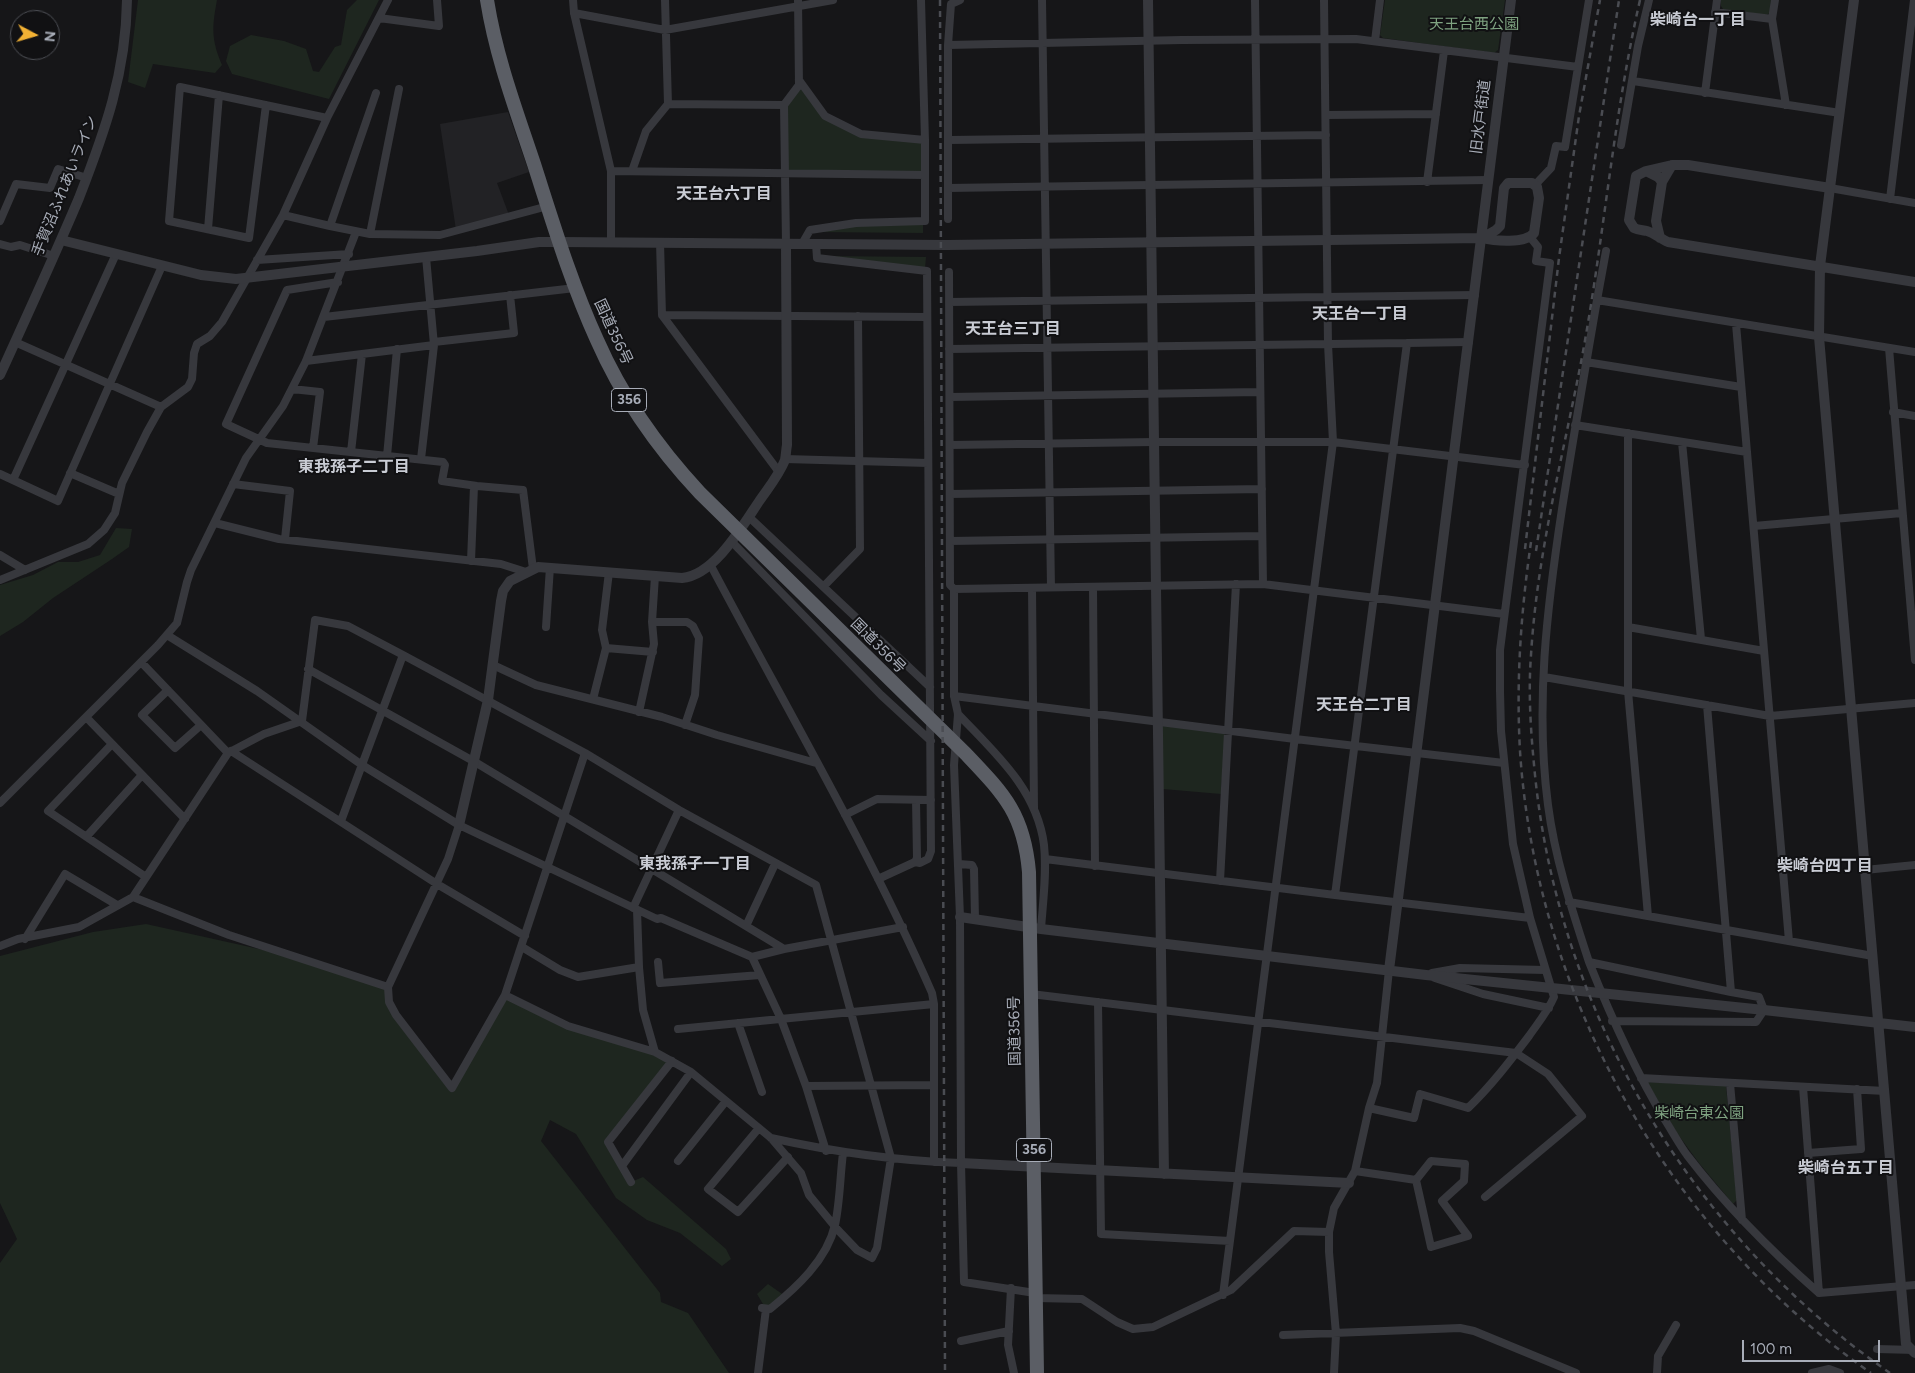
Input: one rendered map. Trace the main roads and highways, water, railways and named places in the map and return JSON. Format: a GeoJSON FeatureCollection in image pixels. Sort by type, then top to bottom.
{"type":"FeatureCollection","features":[{"type":"Feature","properties":{"kind":"highway","name":"国道356号"},"geometry":{"type":"LineString","coordinates":[[487,0],[501,66],[575,288],[597,341],[637,414],[674,464],[736,537],[966,754],[1002,792],[1019,821],[1027,851],[1036,928],[1031,994],[1037,1373]]}},
{"type":"Feature","properties":{"kind":"railway"},"geometry":{"type":"LineString","coordinates":[[940,0],[945,1373]]}},
{"type":"Feature","properties":{"kind":"railway"},"geometry":{"type":"LineString","coordinates":[[1525,549],[1559,258],[1579,116],[1600,0]]}},
{"type":"Feature","properties":{"kind":"railway"},"geometry":{"type":"LineString","coordinates":[[1536,551],[1619,0]]}},
{"type":"Feature","properties":{"kind":"railway"},"geometry":{"type":"LineString","coordinates":[[1640,0],[1623,89],[1590,313],[1545,542],[1534,617],[1530,670],[1531,730],[1535,775],[1549,864],[1573,950],[1606,1033],[1647,1112],[1697,1187],[1754,1255],[1819,1318],[1890,1373]]}},
{"type":"Feature","properties":{"kind":"railway"},"geometry":{"type":"LineString","coordinates":[[1531,542],[1520,646],[1520,751],[1531,842],[1553,932],[1585,1019],[1626,1101],[1675,1179],[1733,1251],[1799,1316],[1871,1373]]}},
{"type":"Feature","properties":{"kind":"district","name":"柴崎台一丁目"},"geometry":{"type":"Point","coordinates":[1698,20]}},
{"type":"Feature","properties":{"kind":"district","name":"天王台六丁目"},"geometry":{"type":"Point","coordinates":[724,194]}},
{"type":"Feature","properties":{"kind":"district","name":"天王台一丁目"},"geometry":{"type":"Point","coordinates":[1360,314]}},
{"type":"Feature","properties":{"kind":"district","name":"天王台三丁目"},"geometry":{"type":"Point","coordinates":[1013,329]}},
{"type":"Feature","properties":{"kind":"district","name":"東我孫子二丁目"},"geometry":{"type":"Point","coordinates":[354,467]}},
{"type":"Feature","properties":{"kind":"district","name":"天王台二丁目"},"geometry":{"type":"Point","coordinates":[1364,705]}},
{"type":"Feature","properties":{"kind":"district","name":"東我孫子一丁目"},"geometry":{"type":"Point","coordinates":[695,864]}},
{"type":"Feature","properties":{"kind":"district","name":"柴崎台四丁目"},"geometry":{"type":"Point","coordinates":[1825,866]}},
{"type":"Feature","properties":{"kind":"district","name":"柴崎台五丁目"},"geometry":{"type":"Point","coordinates":[1846,1168]}},
{"type":"Feature","properties":{"kind":"park label","name":"天王台西公園"},"geometry":{"type":"Point","coordinates":[1474,25]}},
{"type":"Feature","properties":{"kind":"park label","name":"柴崎台東公園"},"geometry":{"type":"Point","coordinates":[1699,1114]}}]}
